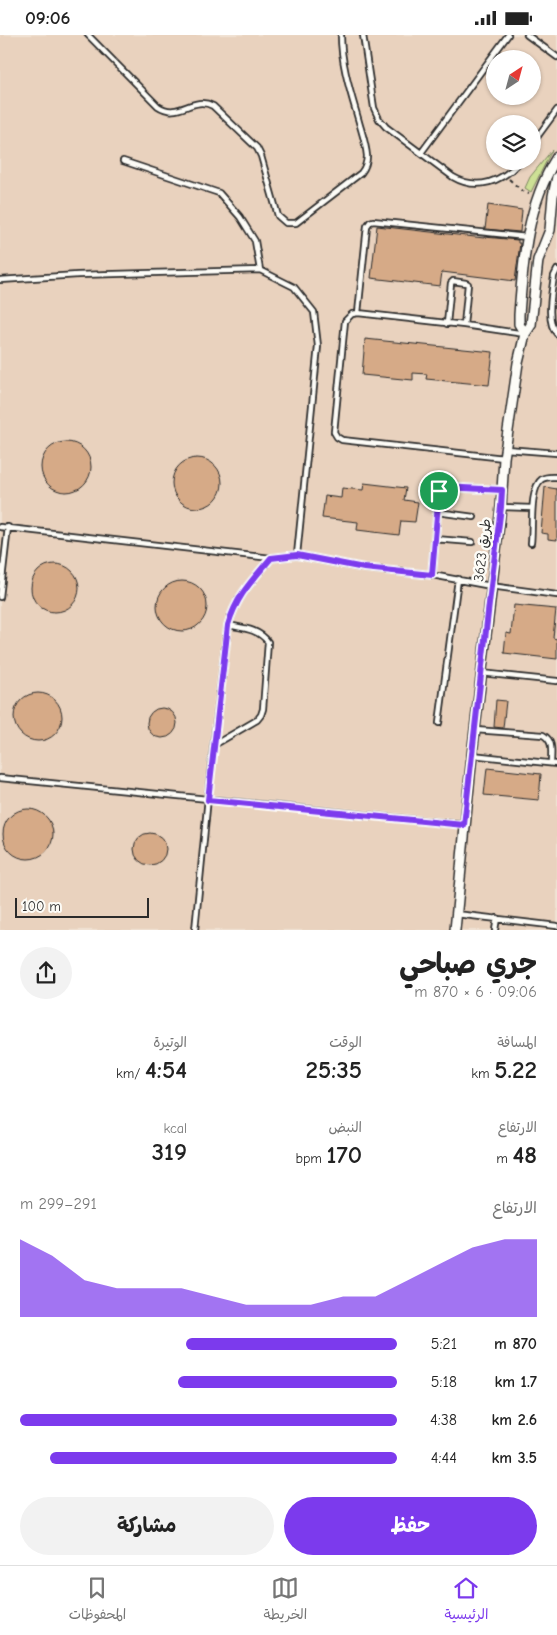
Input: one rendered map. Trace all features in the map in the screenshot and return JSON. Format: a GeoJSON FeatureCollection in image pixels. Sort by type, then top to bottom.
{"type":"FeatureCollection","features":[{"type":"Feature","properties":{"kind":"street","name":"طريق 3623"},"geometry":{"type":"LineString","coordinates":[[525,334],[519,324],[519,315],[531,214],[546,175],[557,157]]}},
{"type":"Feature","properties":{"kind":"street","name":"طريق 3623"},"geometry":{"type":"LineString","coordinates":[[465,822],[501,507],[505,453],[518,363],[525,334],[531,325],[538,260],[550,230],[557,177]]}},
{"type":"Feature","properties":{"kind":"street"},"geometry":{"type":"LineString","coordinates":[[455,930],[465,822]]}},
{"type":"Feature","properties":{"kind":"lane"},"geometry":{"type":"LineString","coordinates":[[88,35],[164,110],[172,111],[201,102],[213,106],[257,148],[278,216],[286,223],[296,223],[361,173],[365,167],[367,157],[365,143],[345,65],[341,47],[341,35]]}},
{"type":"Feature","properties":{"kind":"lane"},"geometry":{"type":"LineString","coordinates":[[364,35],[376,113],[386,127],[453,177],[464,183],[476,184],[498,179],[506,176],[512,170]]}},
{"type":"Feature","properties":{"kind":"lane"},"geometry":{"type":"LineString","coordinates":[[421,153],[508,35]]}},
{"type":"Feature","properties":{"kind":"lane"},"geometry":{"type":"LineString","coordinates":[[527,35],[557,57]]}},
{"type":"Feature","properties":{"kind":"lane"},"geometry":{"type":"LineString","coordinates":[[541,132],[557,111]]}},
{"type":"Feature","properties":{"kind":"lane"},"geometry":{"type":"LineString","coordinates":[[123,161],[219,193],[240,217],[255,241],[260,270]]}},
{"type":"Feature","properties":{"kind":"lane"},"geometry":{"type":"LineString","coordinates":[[358,313],[367,226],[370,222],[527,237]]}},
{"type":"Feature","properties":{"kind":"lane"},"geometry":{"type":"LineString","coordinates":[[0,280],[78,275],[260,270],[294,287],[314,312],[318,346],[297,555]]}},
{"type":"Feature","properties":{"kind":"lane"},"geometry":{"type":"LineString","coordinates":[[557,270],[554,276],[550,318],[552,327],[557,335]]}},
{"type":"Feature","properties":{"kind":"lane"},"geometry":{"type":"LineString","coordinates":[[447,324],[451,283],[453,281],[467,283],[464,325]]}},
{"type":"Feature","properties":{"kind":"lane"},"geometry":{"type":"LineString","coordinates":[[525,334],[464,325],[358,313],[352,314],[345,321],[334,432],[342,440],[505,453],[557,453]]}},
{"type":"Feature","properties":{"kind":"lane"},"geometry":{"type":"LineString","coordinates":[[531,543],[532,508],[536,487],[541,480],[548,476],[557,477]]}},
{"type":"Feature","properties":{"kind":"lane"},"geometry":{"type":"LineString","coordinates":[[432,575],[439,491],[444,487],[502,490]]}},
{"type":"Feature","properties":{"kind":"lane"},"geometry":{"type":"LineString","coordinates":[[501,507],[532,508]]}},
{"type":"Feature","properties":{"kind":"lane"},"geometry":{"type":"LineString","coordinates":[[437,512],[474,517]]}},
{"type":"Feature","properties":{"kind":"lane"},"geometry":{"type":"LineString","coordinates":[[0,527],[271,558],[297,555],[364,568],[432,575],[491,586],[557,595]]}},
{"type":"Feature","properties":{"kind":"lane"},"geometry":{"type":"LineString","coordinates":[[0,597],[8,527]]}},
{"type":"Feature","properties":{"kind":"lane"},"geometry":{"type":"LineString","coordinates":[[435,539],[472,542]]}},
{"type":"Feature","properties":{"kind":"lane"},"geometry":{"type":"LineString","coordinates":[[194,930],[228,625],[234,607],[243,591],[271,558]]}},
{"type":"Feature","properties":{"kind":"lane"},"geometry":{"type":"LineString","coordinates":[[439,723],[458,579]]}},
{"type":"Feature","properties":{"kind":"lane"},"geometry":{"type":"LineString","coordinates":[[214,745],[257,720],[263,709],[268,642],[264,635],[256,631],[228,625]]}},
{"type":"Feature","properties":{"kind":"lane"},"geometry":{"type":"LineString","coordinates":[[481,673],[557,681]]}},
{"type":"Feature","properties":{"kind":"lane"},"geometry":{"type":"LineString","coordinates":[[475,730],[543,735],[551,743],[551,763]]}},
{"type":"Feature","properties":{"kind":"lane"},"geometry":{"type":"LineString","coordinates":[[472,755],[557,764]]}},
{"type":"Feature","properties":{"kind":"lane"},"geometry":{"type":"LineString","coordinates":[[0,778],[343,813],[465,822]]}},
{"type":"Feature","properties":{"kind":"lane"},"geometry":{"type":"LineString","coordinates":[[456,914],[557,926]]}},
{"type":"Feature","properties":{"kind":"lane"},"geometry":{"type":"LineString","coordinates":[[495,930],[496,918]]}},
{"type":"Feature","properties":{"kind":"path"},"geometry":{"type":"LineString","coordinates":[[506,176],[522,191],[537,197]]}},
{"type":"Feature","properties":{"kind":"shaded area"},"geometry":{"type":"Polygon","coordinates":[[[0,35],[557,35],[557,930],[0,930],[0,35]]]}},
{"type":"Feature","properties":{"kind":"green space"},"geometry":{"type":"Polygon","coordinates":[[[552,150],[531,192],[525,188],[536,170],[541,170],[541,164],[552,150]]]}},
{"type":"Feature","properties":{"kind":"building"},"geometry":{"type":"Polygon","coordinates":[[[488,205],[522,210],[520,232],[485,229],[488,205]]]}},
{"type":"Feature","properties":{"kind":"building"},"geometry":{"type":"Polygon","coordinates":[[[377,226],[518,240],[518,243],[520,243],[515,281],[442,272],[440,286],[371,278],[377,226]]]}},
{"type":"Feature","properties":{"kind":"building"},"geometry":{"type":"Polygon","coordinates":[[[365,339],[493,352],[489,385],[426,379],[427,374],[413,373],[413,380],[362,375],[365,339]]]}},
{"type":"Feature","properties":{"kind":"building"},"geometry":{"type":"Polygon","coordinates":[[[66,442],[80,446],[87,453],[91,467],[87,481],[80,488],[66,492],[52,488],[45,481],[41,467],[45,453],[52,446],[66,442]]]}},
{"type":"Feature","properties":{"kind":"building"},"geometry":{"type":"Polygon","coordinates":[[[202,458],[215,465],[221,473],[221,493],[215,501],[207,507],[192,508],[179,501],[173,493],[172,478],[179,465],[187,459],[202,458]]]}},
{"type":"Feature","properties":{"kind":"building"},"geometry":{"type":"Polygon","coordinates":[[[364,483],[406,488],[404,500],[418,502],[415,522],[401,521],[399,535],[357,530],[358,522],[322,518],[325,496],[341,498],[342,488],[363,490],[364,483]]]}},
{"type":"Feature","properties":{"kind":"building"},"geometry":{"type":"Polygon","coordinates":[[[545,487],[557,489],[557,540],[548,539],[548,534],[541,533],[545,487]]]}},
{"type":"Feature","properties":{"kind":"building"},"geometry":{"type":"Polygon","coordinates":[[[50,564],[60,564],[72,571],[79,583],[79,593],[72,605],[60,612],[50,612],[42,608],[35,601],[31,593],[31,583],[35,575],[42,568],[50,564]]]}},
{"type":"Feature","properties":{"kind":"building"},"geometry":{"type":"Polygon","coordinates":[[[187,581],[200,588],[206,596],[206,616],[200,624],[192,630],[177,631],[164,624],[158,616],[157,601],[164,588],[172,582],[187,581]]]}},
{"type":"Feature","properties":{"kind":"building"},"geometry":{"type":"Polygon","coordinates":[[[514,605],[556,609],[553,638],[557,639],[557,659],[504,653],[506,633],[511,634],[514,605]]]}},
{"type":"Feature","properties":{"kind":"building"},"geometry":{"type":"Polygon","coordinates":[[[33,693],[43,693],[55,700],[62,712],[62,722],[55,734],[43,741],[33,741],[25,737],[18,730],[14,722],[14,712],[18,704],[25,697],[33,693]]]}},
{"type":"Feature","properties":{"kind":"building"},"geometry":{"type":"Polygon","coordinates":[[[496,700],[506,701],[503,728],[494,727],[496,700]]]}},
{"type":"Feature","properties":{"kind":"building"},"geometry":{"type":"Polygon","coordinates":[[[162,708],[173,712],[177,723],[173,734],[162,738],[151,734],[147,723],[151,712],[162,708]]]}},
{"type":"Feature","properties":{"kind":"building"},"geometry":{"type":"Polygon","coordinates":[[[487,768],[541,774],[539,800],[484,795],[487,768]]]}},
{"type":"Feature","properties":{"kind":"building"},"geometry":{"type":"Polygon","coordinates":[[[28,809],[46,816],[53,834],[46,852],[28,859],[10,852],[3,834],[10,816],[28,809]]]}},
{"type":"Feature","properties":{"kind":"building"},"geometry":{"type":"Polygon","coordinates":[[[150,833],[156,834],[161,838],[165,843],[165,855],[161,860],[156,864],[150,865],[144,864],[139,860],[135,855],[134,849],[135,843],[139,838],[144,834],[150,833]]]}},
{"type":"Feature","properties":{"kind":"route"},"geometry":{"type":"LineString","coordinates":[[444,487],[502,490],[464,825],[208,800],[228,625],[234,607],[243,591],[271,558],[297,555],[364,568],[432,575],[439,491],[444,487]]}}]}
